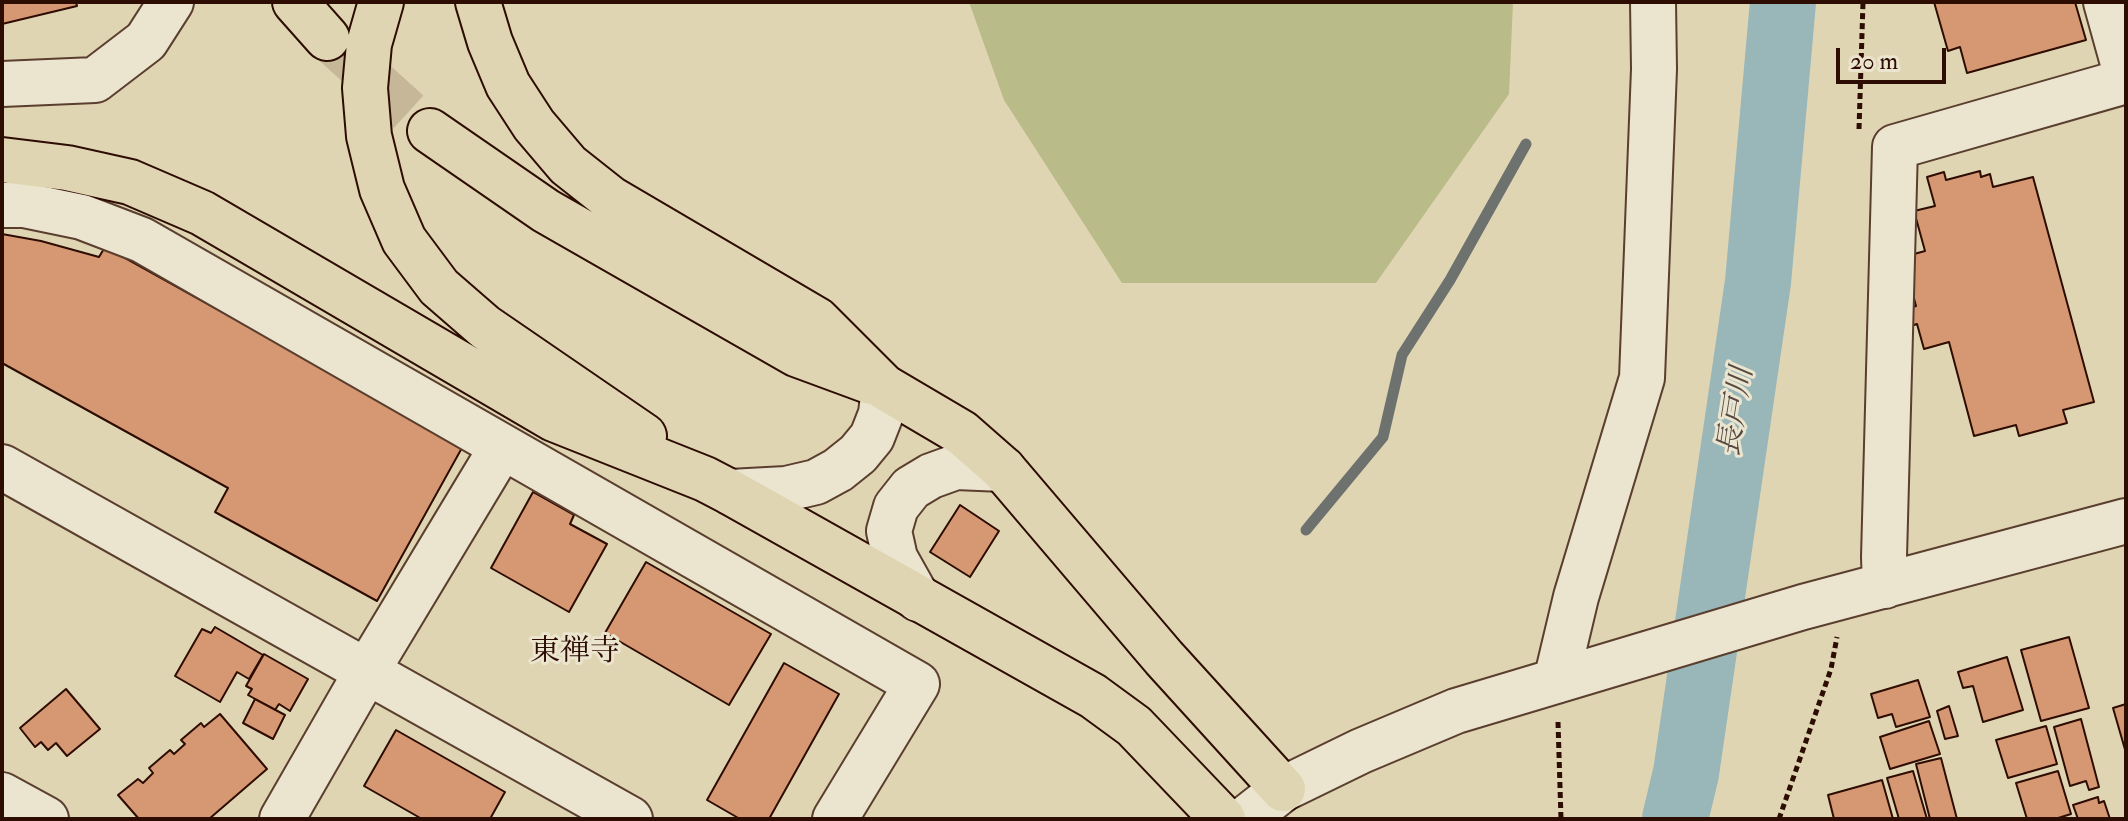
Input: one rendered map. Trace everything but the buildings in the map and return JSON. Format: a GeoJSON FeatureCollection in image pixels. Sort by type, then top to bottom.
{"type":"FeatureCollection","features":[{"type":"Feature","properties":{"kind":"highway"},"geometry":{"type":"LineString","coordinates":[[295,2],[327,38]]}},
{"type":"Feature","properties":{"kind":"highway"},"geometry":{"type":"LineString","coordinates":[[381,2],[369,44],[365,88],[369,136],[382,189],[404,240],[439,287],[485,327],[718,485],[1093,696],[1134,726],[1223,819]]}},
{"type":"Feature","properties":{"kind":"highway"},"geometry":{"type":"LineString","coordinates":[[478,2],[508,85],[534,125],[568,165],[611,199],[817,320],[884,387]]}},
{"type":"Feature","properties":{"kind":"highway"},"geometry":{"type":"LineString","coordinates":[[430,131],[546,211],[796,354],[884,387],[962,433],[1003,469],[1164,658],[1283,789]]}},
{"type":"Feature","properties":{"kind":"highway"},"geometry":{"type":"LineString","coordinates":[[2,160],[67,168],[130,182],[202,213],[554,419],[718,485]]}},
{"type":"Feature","properties":{"kind":"street"},"geometry":{"type":"LineString","coordinates":[[2,84],[95,80],[146,41],[171,2]]}},
{"type":"Feature","properties":{"kind":"street"},"geometry":{"type":"LineString","coordinates":[[1556,681],[1576,597],[1642,378],[1654,69],[1653,2]]}},
{"type":"Feature","properties":{"kind":"street"},"geometry":{"type":"LineString","coordinates":[[2106,2],[2126,74]]}},
{"type":"Feature","properties":{"kind":"street"},"geometry":{"type":"LineString","coordinates":[[1866,591],[1884,557],[1895,147],[2126,81]]}},
{"type":"Feature","properties":{"kind":"street"},"geometry":{"type":"LineString","coordinates":[[2,205],[24,205],[82,217],[142,240],[917,684],[835,819]]}},
{"type":"Feature","properties":{"kind":"street"},"geometry":{"type":"LineString","coordinates":[[718,485],[786,489],[816,482],[838,470],[858,454],[872,437],[881,414],[884,387]]}},
{"type":"Feature","properties":{"kind":"street"},"geometry":{"type":"LineString","coordinates":[[282,819],[502,447]]}},
{"type":"Feature","properties":{"kind":"street"},"geometry":{"type":"LineString","coordinates":[[2,467],[630,819]]}},
{"type":"Feature","properties":{"kind":"street"},"geometry":{"type":"LineString","coordinates":[[918,599],[895,558],[889,531],[896,507],[911,488],[944,471],[956,467],[1003,469]]}},
{"type":"Feature","properties":{"kind":"street"},"geometry":{"type":"LineString","coordinates":[[1245,819],[1283,789],[1361,751],[1456,711],[1803,607],[2126,521]]}},
{"type":"Feature","properties":{"kind":"street"},"geometry":{"type":"LineString","coordinates":[[2,795],[46,819]]}},
{"type":"Feature","properties":{"kind":"path"},"geometry":{"type":"LineString","coordinates":[[1779,819],[1831,669],[1866,591]]}},
{"type":"Feature","properties":{"kind":"path"},"geometry":{"type":"LineString","coordinates":[[1556,681],[1561,819]]}},
{"type":"Feature","properties":{"kind":"green space"},"geometry":{"type":"Polygon","coordinates":[[[969,2],[1513,2],[1509,94],[1376,283],[1122,283],[1004,100],[969,2]]]}},
{"type":"Feature","properties":{"kind":"waterway","name":"長戸川"},"geometry":{"type":"LineString","coordinates":[[1675,819],[1686,773],[1758,282],[1783,2]]}},
{"type":"Feature","properties":{"kind":"waterway"},"geometry":{"type":"LineString","coordinates":[[1306,530],[1383,437],[1402,355],[1450,280],[1526,144]]}},
{"type":"Feature","properties":{"kind":"tunnel"},"geometry":{"type":"LineString","coordinates":[[327,38],[430,131]]}},
{"type":"Feature","properties":{"kind":"district","name":"東禅寺"},"geometry":{"type":"Point","coordinates":[575,654]}}]}
